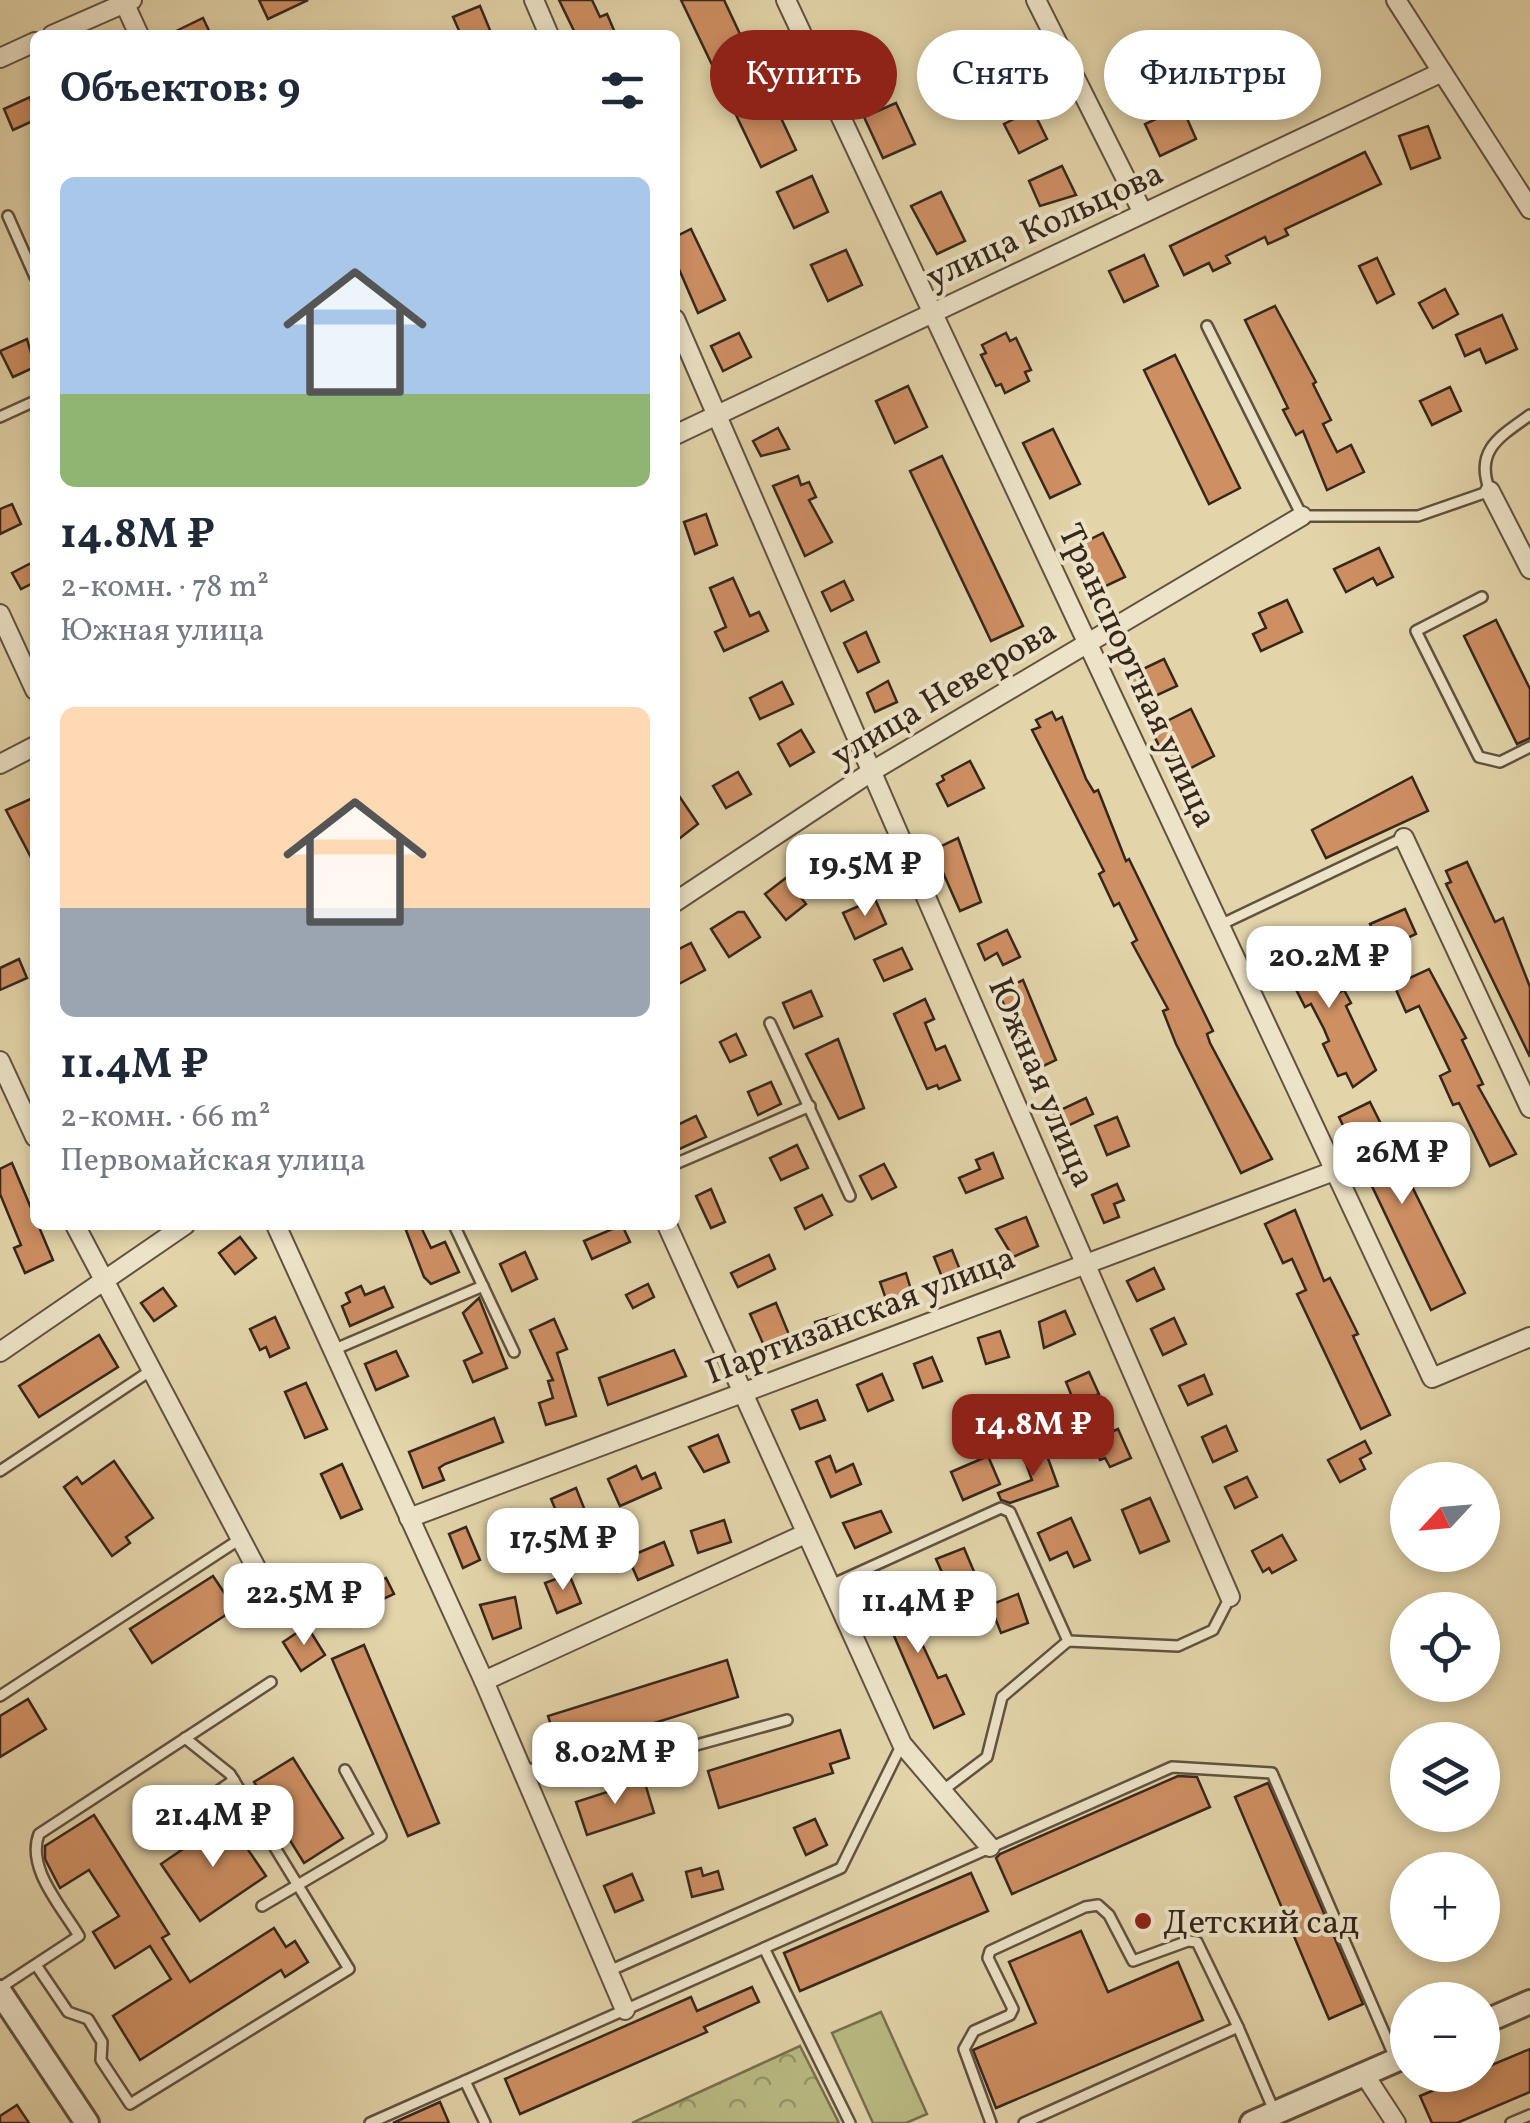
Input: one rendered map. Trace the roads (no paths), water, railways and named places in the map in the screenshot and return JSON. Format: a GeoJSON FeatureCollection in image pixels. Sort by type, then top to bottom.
{"type":"FeatureCollection","features":[{"type":"Feature","properties":{"kind":"street"},"geometry":{"type":"LineString","coordinates":[[534,0],[547,30]]}},
{"type":"Feature","properties":{"kind":"street","name":"Транспортная улица"},"geometry":{"type":"LineString","coordinates":[[786,0],[1432,1378],[1530,1337]]}},
{"type":"Feature","properties":{"kind":"street"},"geometry":{"type":"LineString","coordinates":[[1036,0],[1143,213]]}},
{"type":"Feature","properties":{"kind":"street"},"geometry":{"type":"LineString","coordinates":[[1396,0],[1530,210]]}},
{"type":"Feature","properties":{"kind":"street"},"geometry":{"type":"LineString","coordinates":[[63,30],[127,1],[136,30]]}},
{"type":"Feature","properties":{"kind":"street"},"geometry":{"type":"LineString","coordinates":[[0,58],[30,44]]}},
{"type":"Feature","properties":{"kind":"street","name":"улица Кольцова"},"geometry":{"type":"LineString","coordinates":[[680,433],[1442,72]]}},
{"type":"Feature","properties":{"kind":"street","name":"Южная улица"},"geometry":{"type":"LineString","coordinates":[[680,330],[1230,1597]]}},
{"type":"Feature","properties":{"kind":"street"},"geometry":{"type":"LineString","coordinates":[[1490,490],[1530,569]]}},
{"type":"Feature","properties":{"kind":"street","name":"улица Неверова"},"geometry":{"type":"LineString","coordinates":[[680,899],[874,770],[1302,516]]}},
{"type":"Feature","properties":{"kind":"street"},"geometry":{"type":"LineString","coordinates":[[0,614],[30,679]]}},
{"type":"Feature","properties":{"kind":"street"},"geometry":{"type":"LineString","coordinates":[[0,764],[30,749]]}},
{"type":"Feature","properties":{"kind":"street"},"geometry":{"type":"LineString","coordinates":[[1404,838],[1530,1108]]}},
{"type":"Feature","properties":{"kind":"street"},"geometry":{"type":"LineString","coordinates":[[0,1061],[30,1126]]}},
{"type":"Feature","properties":{"kind":"street","name":"Партизанская улица"},"geometry":{"type":"LineString","coordinates":[[410,1518],[1334,1171]]}},
{"type":"Feature","properties":{"kind":"street"},"geometry":{"type":"LineString","coordinates":[[77,1230],[263,1580]]}},
{"type":"Feature","properties":{"kind":"street"},"geometry":{"type":"LineString","coordinates":[[0,1352],[178,1230]]}},
{"type":"Feature","properties":{"kind":"street"},"geometry":{"type":"LineString","coordinates":[[278,1230],[484,1681],[625,2010]]}},
{"type":"Feature","properties":{"kind":"street"},"geometry":{"type":"LineString","coordinates":[[669,1230],[902,1744],[990,1847]]}},
{"type":"Feature","properties":{"kind":"street"},"geometry":{"type":"LineString","coordinates":[[484,1681],[805,1534]]}},
{"type":"Feature","properties":{"kind":"street"},"geometry":{"type":"LineString","coordinates":[[0,1990],[87,2123]]}},
{"type":"Feature","properties":{"kind":"street"},"geometry":{"type":"LineString","coordinates":[[1500,2015],[1530,2002]]}},
{"type":"Feature","properties":{"kind":"street"},"geometry":{"type":"LineString","coordinates":[[1252,2123],[1390,2063]]}},
{"type":"Feature","properties":{"kind":"street"},"geometry":{"type":"LineString","coordinates":[[1364,2074],[1396,2123]]}},
{"type":"Feature","properties":{"kind":"lane"},"geometry":{"type":"LineString","coordinates":[[8,216],[30,265]]}},
{"type":"Feature","properties":{"kind":"lane"},"geometry":{"type":"LineString","coordinates":[[1207,326],[1302,516],[1418,516],[1490,490],[1482,470],[1485,454],[1530,415]]}},
{"type":"Feature","properties":{"kind":"lane"},"geometry":{"type":"LineString","coordinates":[[0,417],[30,403]]}},
{"type":"Feature","properties":{"kind":"lane"},"geometry":{"type":"LineString","coordinates":[[1482,597],[1416,631],[1480,757],[1500,762],[1530,747]]}},
{"type":"Feature","properties":{"kind":"lane"},"geometry":{"type":"LineString","coordinates":[[1220,924],[1404,838]]}},
{"type":"Feature","properties":{"kind":"lane"},"geometry":{"type":"LineString","coordinates":[[770,1023],[850,1196]]}},
{"type":"Feature","properties":{"kind":"lane"},"geometry":{"type":"LineString","coordinates":[[680,1162],[810,1106]]}},
{"type":"Feature","properties":{"kind":"lane"},"geometry":{"type":"LineString","coordinates":[[456,1230],[514,1352]]}},
{"type":"Feature","properties":{"kind":"lane"},"geometry":{"type":"LineString","coordinates":[[333,1350],[483,1286]]}},
{"type":"Feature","properties":{"kind":"lane"},"geometry":{"type":"LineString","coordinates":[[0,1471],[150,1372]]}},
{"type":"Feature","properties":{"kind":"lane"},"geometry":{"type":"LineString","coordinates":[[829,1586],[1001,1508],[1010,1512],[1068,1640]]}},
{"type":"Feature","properties":{"kind":"lane"},"geometry":{"type":"LineString","coordinates":[[0,1696],[240,1539]]}},
{"type":"Feature","properties":{"kind":"lane"},"geometry":{"type":"LineString","coordinates":[[942,1791],[987,1757],[1002,1697],[1068,1640],[1178,1646],[1214,1630],[1230,1597]]}},
{"type":"Feature","properties":{"kind":"lane"},"geometry":{"type":"LineString","coordinates":[[0,1990],[78,1936],[38,1868],[33,1850],[39,1834],[272,1682]]}},
{"type":"Feature","properties":{"kind":"lane"},"geometry":{"type":"LineString","coordinates":[[522,1769],[606,1770],[787,1720]]}},
{"type":"Feature","properties":{"kind":"lane"},"geometry":{"type":"LineString","coordinates":[[36,1965],[68,2012],[88,2020],[102,2042],[100,2060],[130,2104],[349,1968],[234,1780],[185,1738]]}},
{"type":"Feature","properties":{"kind":"lane"},"geometry":{"type":"LineString","coordinates":[[608,1971],[841,1868],[902,1744]]}},
{"type":"Feature","properties":{"kind":"lane"},"geometry":{"type":"LineString","coordinates":[[370,2123],[1172,1766],[1272,1773],[1390,2032]]}},
{"type":"Feature","properties":{"kind":"lane"},"geometry":{"type":"LineString","coordinates":[[262,1906],[382,1836],[345,1770]]}},
{"type":"Feature","properties":{"kind":"lane"},"geometry":{"type":"LineString","coordinates":[[156,1834],[234,1780]]}},
{"type":"Feature","properties":{"kind":"lane"},"geometry":{"type":"LineString","coordinates":[[991,2123],[964,2049],[974,2031],[1010,2015],[1013,2009],[988,1958],[990,1951],[1098,1905],[1109,1915],[1134,1961],[1188,1941],[1196,1942],[1275,2113]]}},
{"type":"Feature","properties":{"kind":"lane"},"geometry":{"type":"LineString","coordinates":[[764,1948],[850,2123]]}},
{"type":"Feature","properties":{"kind":"lane"},"geometry":{"type":"LineString","coordinates":[[1024,2123],[1238,2028]]}},
{"type":"Feature","properties":{"kind":"lane"},"geometry":{"type":"LineString","coordinates":[[465,2080],[485,2123]]}},
{"type":"Feature","properties":{"kind":"lane"},"geometry":{"type":"LineString","coordinates":[[1511,2123],[1530,2115]]}},
{"type":"Feature","properties":{"kind":"place","name":"Детский сад"},"geometry":{"type":"Point","coordinates":[1143,1921]}}]}
